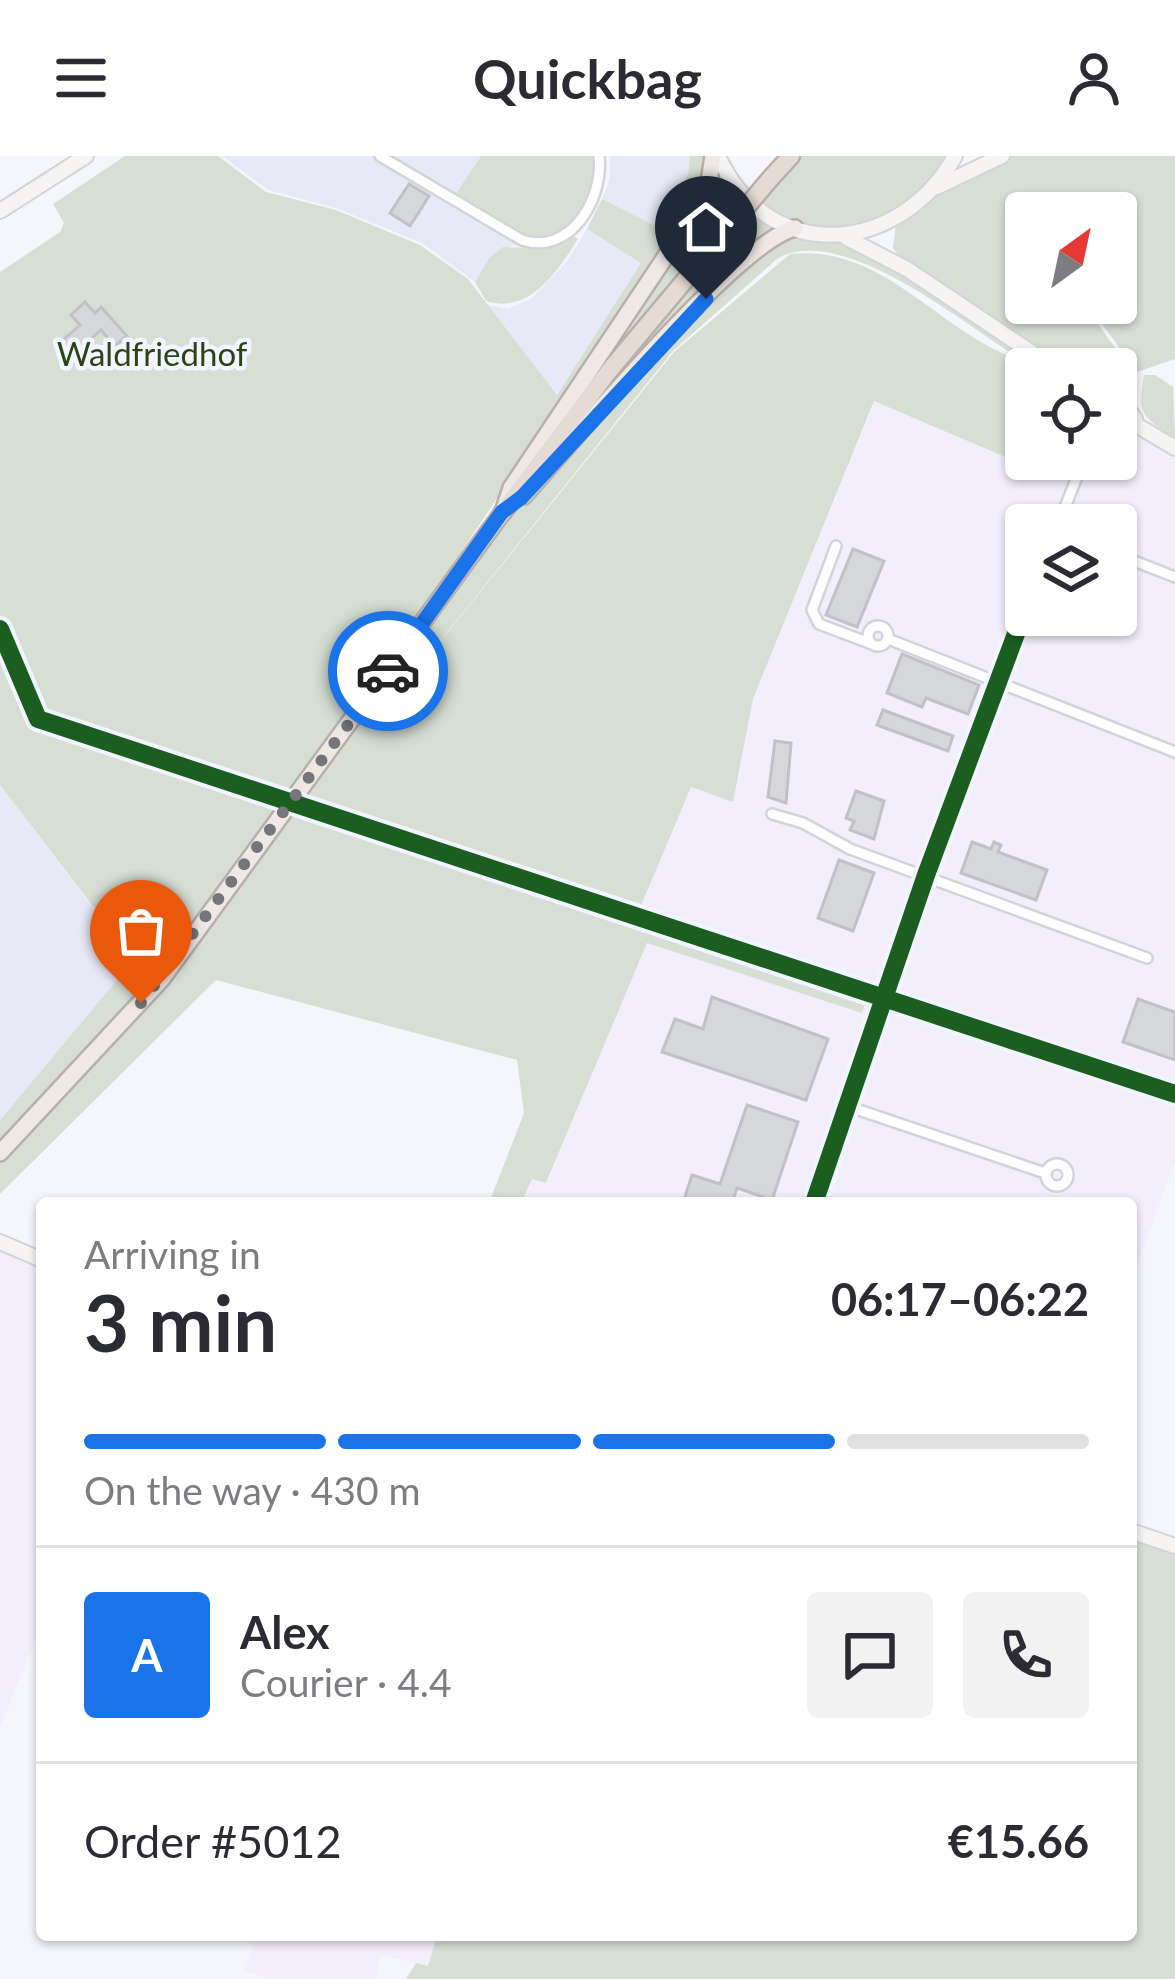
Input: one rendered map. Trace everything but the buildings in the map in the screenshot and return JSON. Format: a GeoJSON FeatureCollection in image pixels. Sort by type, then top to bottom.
{"type":"FeatureCollection","features":[{"type":"Feature","properties":{"kind":"highway"},"geometry":{"type":"LineString","coordinates":[[502,512],[621,355],[791,156]]}},
{"type":"Feature","properties":{"kind":"main road"},"geometry":{"type":"LineString","coordinates":[[0,211],[86,156]]}},
{"type":"Feature","properties":{"kind":"main road"},"geometry":{"type":"LineString","coordinates":[[716,156],[740,192],[794,228],[842,236],[908,268],[1025,348]]}},
{"type":"Feature","properties":{"kind":"main road"},"geometry":{"type":"LineString","coordinates":[[0,1153],[161,980],[502,512],[511,488],[694,214],[708,189],[716,156]]}},
{"type":"Feature","properties":{"kind":"main road"},"geometry":{"type":"LineString","coordinates":[[938,187],[956,156]]}},
{"type":"Feature","properties":{"kind":"main road"},"geometry":{"type":"LineString","coordinates":[[842,236],[894,221],[938,187],[1002,156]]}},
{"type":"Feature","properties":{"kind":"main road"},"geometry":{"type":"LineString","coordinates":[[894,221],[891,249],[908,268]]}},
{"type":"Feature","properties":{"kind":"main road"},"geometry":{"type":"LineString","coordinates":[[502,512],[522,497],[706,299],[771,237],[794,228]]}},
{"type":"Feature","properties":{"kind":"main road"},"geometry":{"type":"LineString","coordinates":[[1137,424],[1175,448]]}},
{"type":"Feature","properties":{"kind":"main road"},"geometry":{"type":"LineString","coordinates":[[0,1242],[36,1257]]}},
{"type":"Feature","properties":{"kind":"main road"},"geometry":{"type":"LineString","coordinates":[[1137,1533],[1175,1546]]}},
{"type":"Feature","properties":{"kind":"street"},"geometry":{"type":"LineString","coordinates":[[380,156],[522,240],[546,245],[572,232],[586,211],[601,173],[599,156]]}},
{"type":"Feature","properties":{"kind":"street"},"geometry":{"type":"LineString","coordinates":[[836,546],[812,610],[819,624],[872,644],[888,639],[1175,752]]}},
{"type":"Feature","properties":{"kind":"street"},"geometry":{"type":"LineString","coordinates":[[1137,562],[1175,577]]}},
{"type":"Feature","properties":{"kind":"street"},"geometry":{"type":"LineString","coordinates":[[872,644],[867,636],[875,626],[884,628],[888,639]]}},
{"type":"Feature","properties":{"kind":"street"},"geometry":{"type":"LineString","coordinates":[[816,1197],[926,875],[1015,636]]}},
{"type":"Feature","properties":{"kind":"street"},"geometry":{"type":"LineString","coordinates":[[772,814],[803,823],[850,849],[1147,958]]}},
{"type":"Feature","properties":{"kind":"street"},"geometry":{"type":"LineString","coordinates":[[847,1106],[1046,1174]]}},
{"type":"Feature","properties":{"kind":"shaded area"},"geometry":{"type":"Polygon","coordinates":[[[222,156],[481,156],[456,195],[532,240],[525,249],[513,245],[489,258],[475,282],[422,243],[336,208],[268,190],[222,156]]]}},
{"type":"Feature","properties":{"kind":"shaded area"},"geometry":{"type":"Polygon","coordinates":[[[610,156],[690,156],[688,174],[659,229],[602,199],[610,179],[610,156]]]}},
{"type":"Feature","properties":{"kind":"shaded area"},"geometry":{"type":"Polygon","coordinates":[[[587,229],[642,263],[557,395],[485,304],[508,309],[532,298],[568,260],[587,229]]]}},
{"type":"Feature","properties":{"kind":"shaded area"},"geometry":{"type":"Polygon","coordinates":[[[875,401],[1005,457],[1005,480],[1137,480],[1137,428],[1175,450],[1175,1161],[1137,1266],[1137,1197],[524,1197],[532,1179],[547,1183],[646,942],[862,1012],[869,990],[638,911],[691,786],[733,801],[753,699],[875,401]]]}},
{"type":"Feature","properties":{"kind":"shaded area"},"geometry":{"type":"Polygon","coordinates":[[[0,785],[101,918],[145,946],[0,1120],[0,785]]]}},
{"type":"Feature","properties":{"kind":"shaded area"},"geometry":{"type":"Polygon","coordinates":[[[0,1248],[36,1264],[36,1639],[0,1727],[0,1248]]]}},
{"type":"Feature","properties":{"kind":"shaded area"},"geometry":{"type":"Polygon","coordinates":[[[255,1941],[435,1941],[428,1966],[381,1955],[375,1979],[271,1979],[245,1971],[255,1941]]]}},
{"type":"Feature","properties":{"kind":"green space","name":"Waldfriedhof"},"geometry":{"type":"Polygon","coordinates":[[[125,156],[218,156],[266,192],[336,210],[420,245],[468,279],[557,395],[641,263],[587,229],[602,199],[659,228],[688,174],[690,156],[709,156],[705,188],[368,691],[155,978],[0,1146],[0,1120],[145,946],[102,918],[0,785],[0,272],[60,232],[64,223],[53,204],[125,156]]]}},
{"type":"Feature","properties":{"kind":"green space"},"geometry":{"type":"Polygon","coordinates":[[[481,156],[593,156],[588,197],[569,227],[554,236],[521,234],[455,195],[481,156]]]}},
{"type":"Feature","properties":{"kind":"green space"},"geometry":{"type":"Polygon","coordinates":[[[797,156],[951,156],[911,200],[888,215],[838,229],[783,218],[756,202],[797,156]]]}},
{"type":"Feature","properties":{"kind":"green space"},"geometry":{"type":"Polygon","coordinates":[[[1008,156],[1175,156],[1175,359],[1137,372],[1137,348],[1120,348],[1102,324],[1137,324],[1137,192],[1005,192],[1005,324],[1098,324],[1115,348],[1031,348],[900,258],[893,248],[896,224],[941,188],[1008,156]]]}},
{"type":"Feature","properties":{"kind":"green space"},"geometry":{"type":"Polygon","coordinates":[[[716,160],[744,201],[556,433],[625,328],[716,160]]]}},
{"type":"Feature","properties":{"kind":"green space"},"geometry":{"type":"Polygon","coordinates":[[[751,207],[780,228],[540,473],[680,289],[751,207]]]}},
{"type":"Feature","properties":{"kind":"green space"},"geometry":{"type":"Polygon","coordinates":[[[783,233],[860,245],[1020,348],[1005,349],[931,299],[865,264],[834,254],[804,251],[793,254],[823,254],[882,275],[1005,354],[1005,457],[874,401],[753,699],[733,802],[691,787],[637,915],[869,993],[862,1013],[647,943],[546,1183],[532,1179],[524,1197],[491,1197],[524,1113],[517,1060],[216,980],[0,1194],[0,1158],[94,1063],[164,982],[508,516],[707,301],[783,233]],[[789,255],[778,258],[673,351],[384,711],[674,352],[789,255]]]}},
{"type":"Feature","properties":{"kind":"green space"},"geometry":{"type":"Polygon","coordinates":[[[574,236],[578,239],[570,252],[540,288],[516,302],[486,301],[475,282],[489,258],[503,247],[546,249],[574,236]]]}},
{"type":"Feature","properties":{"kind":"green space"},"geometry":{"type":"Polygon","coordinates":[[[1144,375],[1155,375],[1173,387],[1175,439],[1155,425],[1142,407],[1144,375]]]}},
{"type":"Feature","properties":{"kind":"green space"},"geometry":{"type":"Polygon","coordinates":[[[1137,1537],[1175,1550],[1175,1979],[406,1979],[416,1963],[428,1966],[435,1941],[1137,1941],[1137,1537]]]}},
{"type":"Feature","properties":{"kind":"cycle path"},"geometry":{"type":"LineString","coordinates":[[0,629],[38,719],[1175,1094]]}},
{"type":"Feature","properties":{"kind":"cycle path"},"geometry":{"type":"LineString","coordinates":[[816,1197],[926,875],[1015,636]]}},
{"type":"Feature","properties":{"kind":"way so far"},"geometry":{"type":"LineString","coordinates":[[141,1003],[218,906],[388,671]]}},
{"type":"Feature","properties":{"kind":"route"},"geometry":{"type":"LineString","coordinates":[[388,671],[502,512],[522,497],[706,299]]}}]}
